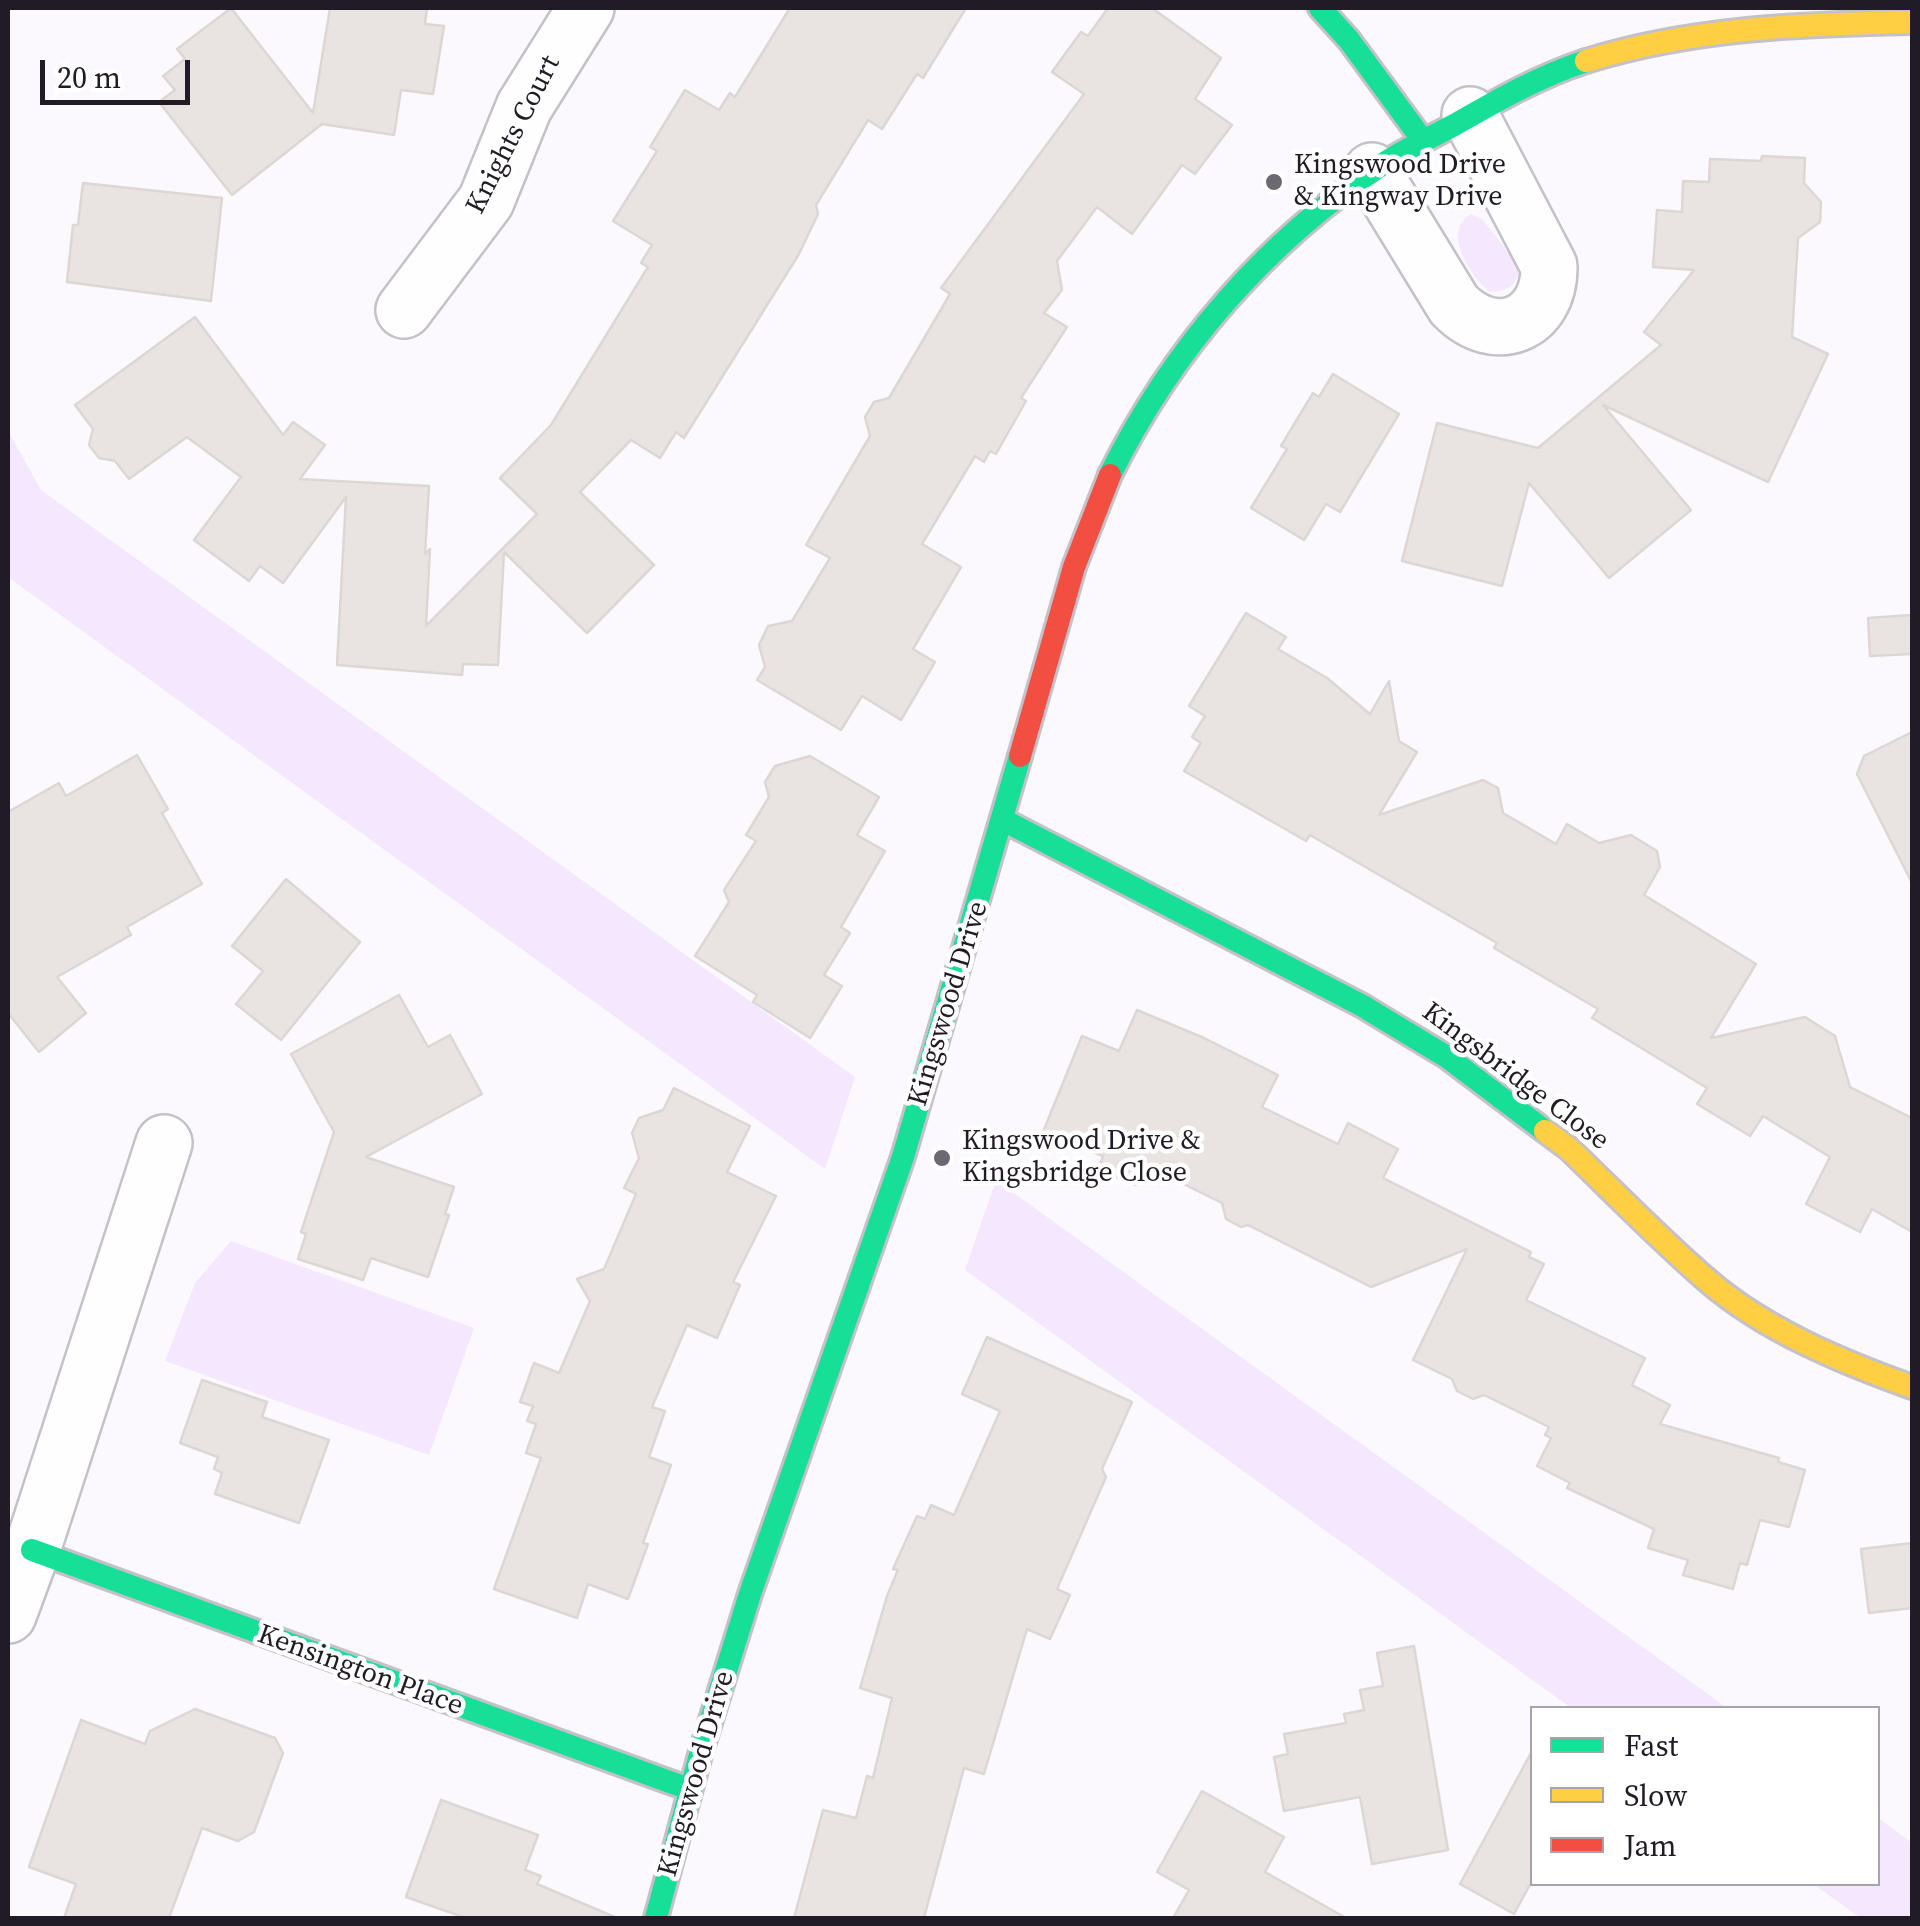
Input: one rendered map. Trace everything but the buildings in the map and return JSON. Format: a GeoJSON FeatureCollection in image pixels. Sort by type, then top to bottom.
{"type":"FeatureCollection","features":[{"type":"Feature","properties":{"kind":"street","name":"Knights Court"},"geometry":{"type":"LineString","coordinates":[[404,310],[486,201],[524,107],[586,8]]}},
{"type":"Feature","properties":{"kind":"street"},"geometry":{"type":"LineString","coordinates":[[1320,8],[1349,40],[1424,142]]}},
{"type":"Feature","properties":{"kind":"street","name":"Kingswood Drive"},"geometry":{"type":"LineString","coordinates":[[656,1918],[690,1788],[751,1590],[902,1162],[1080,556],[1104,489],[1135,424],[1172,364],[1246,275],[1372,171],[1529,81],[1585,62],[1720,30],[1912,22]]}},
{"type":"Feature","properties":{"kind":"street"},"geometry":{"type":"LineString","coordinates":[[1372,171],[1454,304],[1467,318],[1484,326],[1502,328],[1519,324],[1534,314],[1544,300],[1550,283],[1549,266],[1470,115]]}},
{"type":"Feature","properties":{"kind":"street","name":"Kingsbridge Close"},"geometry":{"type":"LineString","coordinates":[[1003,820],[1361,1005],[1447,1058],[1568,1148],[1710,1284],[1775,1326],[1858,1368],[1912,1387]]}},
{"type":"Feature","properties":{"kind":"street"},"geometry":{"type":"LineString","coordinates":[[8,1615],[164,1143]]}},
{"type":"Feature","properties":{"kind":"street","name":"Kensington Place"},"geometry":{"type":"LineString","coordinates":[[32,1550],[600,1759],[690,1788]]}},
{"type":"Feature","properties":{"kind":"shaded area"},"geometry":{"type":"Polygon","coordinates":[[[1471,214],[1483,220],[1520,268],[1506,289],[1490,292],[1467,265],[1458,231],[1471,214]]]}},
{"type":"Feature","properties":{"kind":"shaded area"},"geometry":{"type":"Polygon","coordinates":[[[8,431],[41,490],[855,1077],[825,1169],[8,577],[8,431]]]}},
{"type":"Feature","properties":{"kind":"shaded area"},"geometry":{"type":"Polygon","coordinates":[[[996,1180],[1724,1706],[1568,1706],[965,1270],[996,1180]]]}},
{"type":"Feature","properties":{"kind":"shaded area"},"geometry":{"type":"Polygon","coordinates":[[[231,1241],[474,1328],[429,1455],[165,1361],[195,1283],[231,1241]]]}},
{"type":"Feature","properties":{"kind":"shaded area"},"geometry":{"type":"Polygon","coordinates":[[[1880,1819],[1912,1843],[1912,1918],[1861,1918],[1816,1886],[1880,1886],[1880,1819]]]}},
{"type":"Feature","properties":{"kind":"traffic: fast"},"geometry":{"type":"LineString","coordinates":[[1320,8],[1349,40],[1424,142]]}},
{"type":"Feature","properties":{"kind":"traffic: fast"},"geometry":{"type":"LineString","coordinates":[[1110,475],[1162,385],[1193,342],[1261,264],[1299,228],[1401,153],[1520,89],[1586,61]]}},
{"type":"Feature","properties":{"kind":"traffic: fast"},"geometry":{"type":"LineString","coordinates":[[656,1918],[700,1755],[750,1594],[903,1157],[1020,756]]}},
{"type":"Feature","properties":{"kind":"traffic: fast"},"geometry":{"type":"LineString","coordinates":[[1003,820],[1361,1005],[1447,1057],[1545,1131]]}},
{"type":"Feature","properties":{"kind":"traffic: fast"},"geometry":{"type":"LineString","coordinates":[[32,1550],[689,1789]]}},
{"type":"Feature","properties":{"kind":"traffic: slow"},"geometry":{"type":"LineString","coordinates":[[1586,61],[1707,35],[1912,22]]}},
{"type":"Feature","properties":{"kind":"traffic: slow"},"geometry":{"type":"LineString","coordinates":[[1545,1131],[1730,1299],[1805,1343],[1912,1387]]}},
{"type":"Feature","properties":{"kind":"traffic: jam"},"geometry":{"type":"LineString","coordinates":[[1020,756],[1074,567],[1110,475]]}},
{"type":"Feature","properties":{"kind":"place","name":"Kingswood Drive & Kingway Drive"},"geometry":{"type":"Point","coordinates":[1274,182]}},
{"type":"Feature","properties":{"kind":"place","name":"Kingswood Drive & Kingsbridge Close"},"geometry":{"type":"Point","coordinates":[942,1158]}}]}
